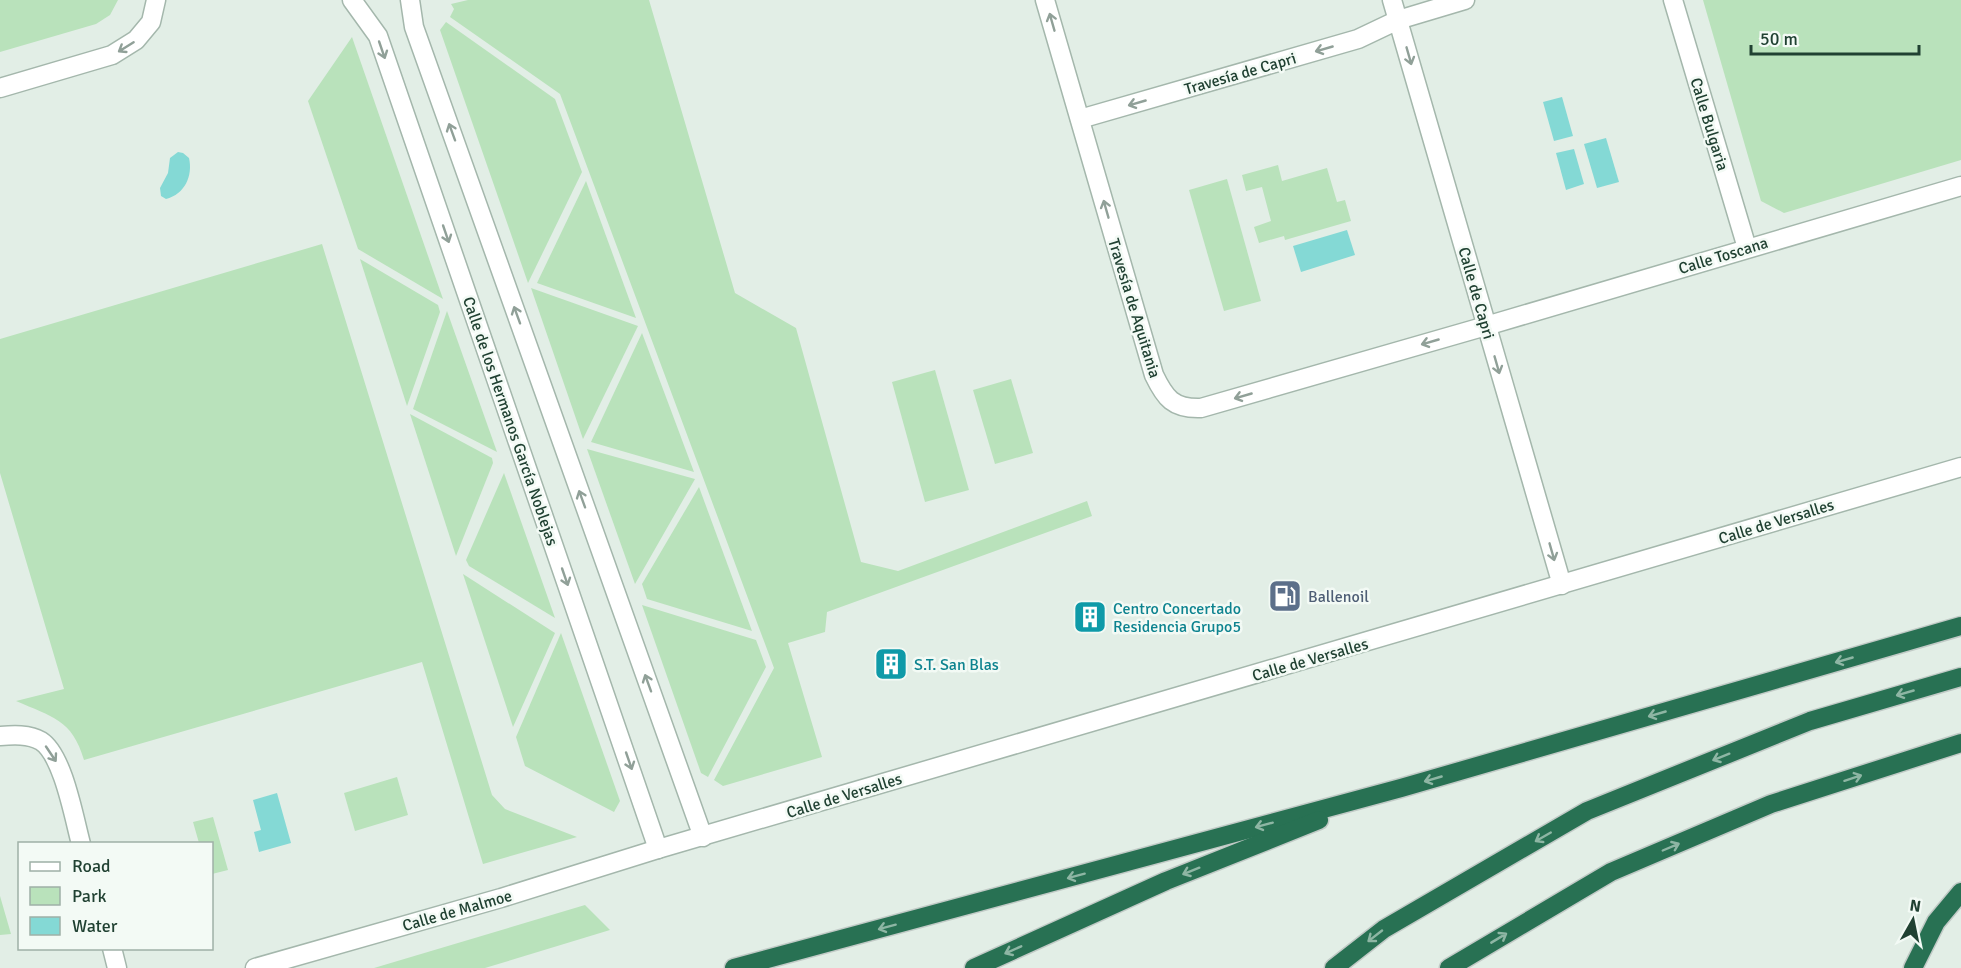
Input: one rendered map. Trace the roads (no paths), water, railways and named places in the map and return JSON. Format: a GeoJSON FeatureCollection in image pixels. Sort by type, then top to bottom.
{"type":"FeatureCollection","features":[{"type":"Feature","properties":{"kind":"highway"},"geometry":{"type":"LineString","coordinates":[[734,968],[1401,788],[1961,626]]}},
{"type":"Feature","properties":{"kind":"highway"},"geometry":{"type":"LineString","coordinates":[[1334,968],[1384,929],[1587,811],[1810,721],[1961,677]]}},
{"type":"Feature","properties":{"kind":"highway"},"geometry":{"type":"LineString","coordinates":[[1449,968],[1611,872],[1771,804],[1961,743]]}},
{"type":"Feature","properties":{"kind":"highway"},"geometry":{"type":"LineString","coordinates":[[974,968],[1166,881],[1401,788]]}},
{"type":"Feature","properties":{"kind":"highway"},"geometry":{"type":"LineString","coordinates":[[1913,968],[1936,922],[1961,892]]}},
{"type":"Feature","properties":{"kind":"street"},"geometry":{"type":"LineString","coordinates":[[0,88],[112,55],[136,40],[151,22],[156,0]]}},
{"type":"Feature","properties":{"kind":"street","name":"Calle de los Hermanos García Noblejas"},"geometry":{"type":"LineString","coordinates":[[352,0],[378,36],[658,849]]}},
{"type":"Feature","properties":{"kind":"street"},"geometry":{"type":"LineString","coordinates":[[410,0],[414,27],[703,837]]}},
{"type":"Feature","properties":{"kind":"street","name":"Travesía de Aquitania"},"geometry":{"type":"LineString","coordinates":[[1045,0],[1154,375],[1164,396],[1188,408],[1201,408],[1486,326]]}},
{"type":"Feature","properties":{"kind":"street","name":"Calle de Capri"},"geometry":{"type":"LineString","coordinates":[[1392,0],[1562,585]]}},
{"type":"Feature","properties":{"kind":"street","name":"Travesía de Capri"},"geometry":{"type":"LineString","coordinates":[[1080,119],[1358,39],[1398,20],[1465,0]]}},
{"type":"Feature","properties":{"kind":"street","name":"Calle Bulgaria"},"geometry":{"type":"LineString","coordinates":[[1673,0],[1747,248]]}},
{"type":"Feature","properties":{"kind":"street","name":"Calle Toscana"},"geometry":{"type":"LineString","coordinates":[[1486,326],[1961,186]]}},
{"type":"Feature","properties":{"kind":"street","name":"Calle de Versalles"},"geometry":{"type":"LineString","coordinates":[[658,849],[1961,467]]}},
{"type":"Feature","properties":{"kind":"street"},"geometry":{"type":"LineString","coordinates":[[0,736],[16,734],[40,741],[53,753],[81,842]]}},
{"type":"Feature","properties":{"kind":"street","name":"Calle de Malmoe"},"geometry":{"type":"LineString","coordinates":[[255,968],[501,898],[658,849]]}},
{"type":"Feature","properties":{"kind":"street"},"geometry":{"type":"LineString","coordinates":[[112,950],[117,968]]}},
{"type":"Feature","properties":{"kind":"water"},"geometry":{"type":"Polygon","coordinates":[[[1562,97],[1573,136],[1554,141],[1543,102],[1562,97]]]}},
{"type":"Feature","properties":{"kind":"water"},"geometry":{"type":"Polygon","coordinates":[[[1606,138],[1619,182],[1597,188],[1584,144],[1606,138]]]}},
{"type":"Feature","properties":{"kind":"water"},"geometry":{"type":"Polygon","coordinates":[[[1574,149],[1584,184],[1566,190],[1556,153],[1574,149]]]}},
{"type":"Feature","properties":{"kind":"water"},"geometry":{"type":"Polygon","coordinates":[[[178,152],[189,158],[190,171],[183,189],[173,197],[166,199],[161,196],[160,188],[168,173],[170,158],[178,152]]]}},
{"type":"Feature","properties":{"kind":"water"},"geometry":{"type":"Polygon","coordinates":[[[1347,230],[1355,255],[1301,272],[1293,246],[1347,230]]]}},
{"type":"Feature","properties":{"kind":"water"},"geometry":{"type":"Polygon","coordinates":[[[277,793],[291,843],[259,852],[254,832],[261,830],[253,800],[277,793]]]}},
{"type":"Feature","properties":{"kind":"place","name":"Ballenoil"},"geometry":{"type":"Point","coordinates":[1285,596]}},
{"type":"Feature","properties":{"kind":"place","name":"Centro Concertado Residencia Grupo5"},"geometry":{"type":"Point","coordinates":[1090,617]}},
{"type":"Feature","properties":{"kind":"place","name":"S.T. San Blas"},"geometry":{"type":"Point","coordinates":[891,664]}}]}
